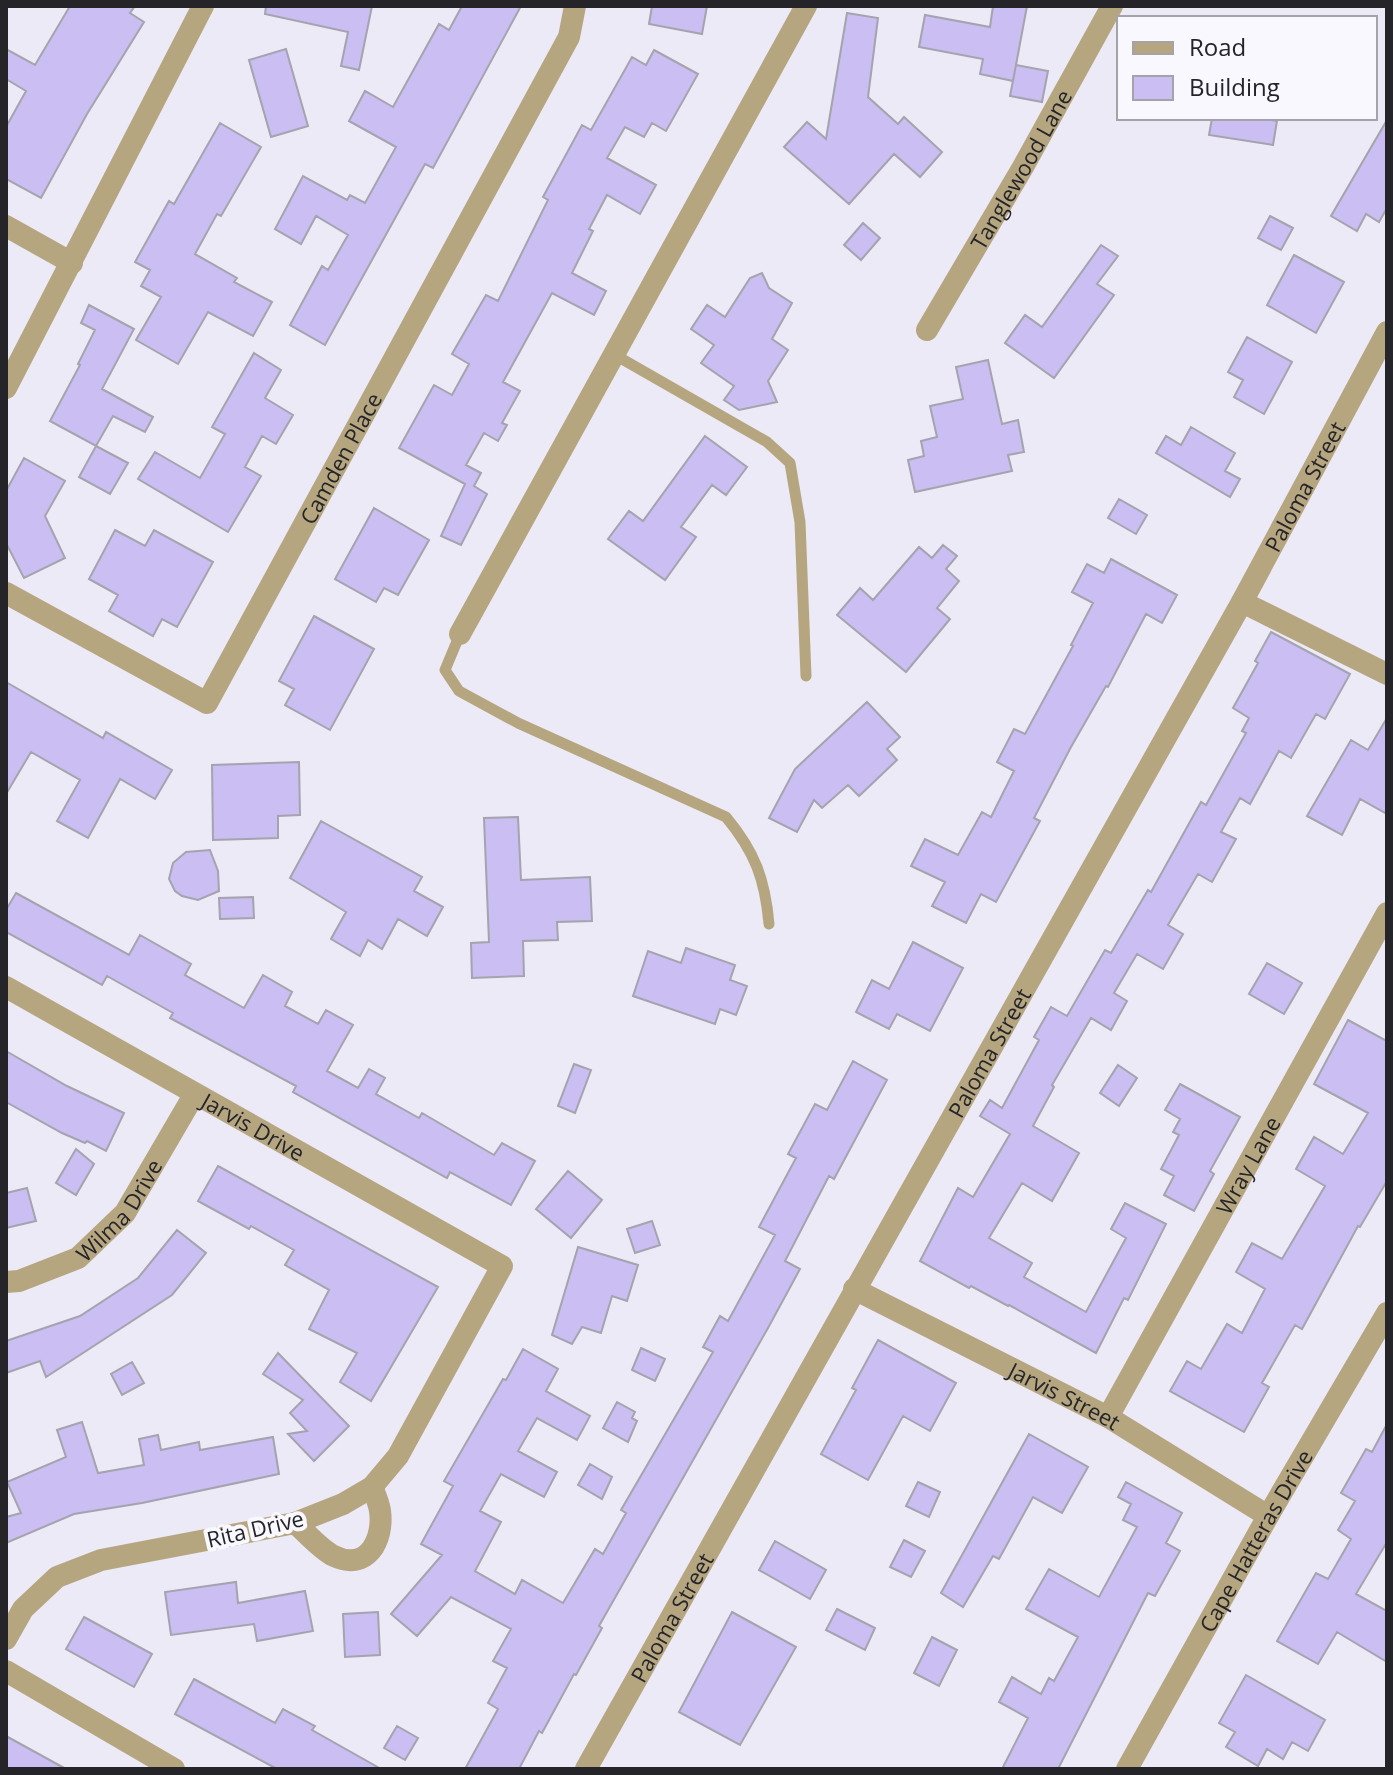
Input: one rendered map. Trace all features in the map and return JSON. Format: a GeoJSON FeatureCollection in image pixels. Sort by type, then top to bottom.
{"type":"FeatureCollection","features":[{"type":"Feature","properties":{"kind":"street"},"geometry":{"type":"LineString","coordinates":[[6,388],[203,6]]}},
{"type":"Feature","properties":{"kind":"street","name":"Camden Place"},"geometry":{"type":"LineString","coordinates":[[6,593],[207,703],[569,37],[575,6]]}},
{"type":"Feature","properties":{"kind":"street"},"geometry":{"type":"LineString","coordinates":[[460,634],[806,6]]}},
{"type":"Feature","properties":{"kind":"street","name":"Tanglewood Lane"},"geometry":{"type":"LineString","coordinates":[[927,330],[1023,167],[1112,6]]}},
{"type":"Feature","properties":{"kind":"street"},"geometry":{"type":"LineString","coordinates":[[6,226],[72,263]]}},
{"type":"Feature","properties":{"kind":"street","name":"Paloma Street"},"geometry":{"type":"LineString","coordinates":[[586,1769],[1242,602],[1387,332]]}},
{"type":"Feature","properties":{"kind":"street"},"geometry":{"type":"LineString","coordinates":[[1242,602],[1387,674]]}},
{"type":"Feature","properties":{"kind":"street","name":"Wray Lane"},"geometry":{"type":"LineString","coordinates":[[1108,1417],[1387,913]]}},
{"type":"Feature","properties":{"kind":"street","name":"Jarvis Drive"},"geometry":{"type":"LineString","coordinates":[[6,987],[502,1266]]}},
{"type":"Feature","properties":{"kind":"street","name":"Wilma Drive"},"geometry":{"type":"LineString","coordinates":[[6,1282],[19,1281],[78,1258],[125,1213],[194,1095]]}},
{"type":"Feature","properties":{"kind":"street","name":"Rita Drive"},"geometry":{"type":"LineString","coordinates":[[6,1639],[23,1609],[57,1577],[101,1560],[295,1523],[343,1504],[372,1487],[398,1456],[502,1266]]}},
{"type":"Feature","properties":{"kind":"street","name":"Jarvis Street"},"geometry":{"type":"LineString","coordinates":[[854,1289],[1108,1417],[1268,1516]]}},
{"type":"Feature","properties":{"kind":"street","name":"Cape Hatteras Drive"},"geometry":{"type":"LineString","coordinates":[[1127,1769],[1268,1516],[1387,1313]]}},
{"type":"Feature","properties":{"kind":"street"},"geometry":{"type":"LineString","coordinates":[[295,1523],[332,1555],[352,1562],[367,1556],[378,1540],[380,1512],[372,1487]]}},
{"type":"Feature","properties":{"kind":"street"},"geometry":{"type":"LineString","coordinates":[[6,1671],[174,1769]]}},
{"type":"Feature","properties":{"kind":"lane"},"geometry":{"type":"LineString","coordinates":[[615,355],[767,442],[790,463],[800,522],[806,676]]}},
{"type":"Feature","properties":{"kind":"lane"},"geometry":{"type":"LineString","coordinates":[[460,634],[445,670],[459,691],[518,723],[726,817],[746,842],[766,891],[769,924]]}},
{"type":"Feature","properties":{"kind":"building"},"geometry":{"type":"Polygon","coordinates":[[[70,6],[135,6],[130,13],[144,22],[87,114],[41,198],[6,179],[6,127],[26,91],[6,79],[6,49],[35,65],[70,6]]]}},
{"type":"Feature","properties":{"kind":"building"},"geometry":{"type":"Polygon","coordinates":[[[266,6],[372,6],[359,70],[341,66],[348,32],[265,14],[266,6]]]}},
{"type":"Feature","properties":{"kind":"building"},"geometry":{"type":"Polygon","coordinates":[[[462,6],[521,6],[433,168],[425,164],[325,345],[290,325],[322,266],[328,270],[348,235],[316,216],[301,244],[275,229],[303,176],[347,200],[350,195],[365,203],[396,147],[349,121],[365,91],[393,107],[439,24],[449,30],[462,6]]]}},
{"type":"Feature","properties":{"kind":"building"},"geometry":{"type":"Polygon","coordinates":[[[652,6],[707,6],[702,34],[649,24],[652,6]]]}},
{"type":"Feature","properties":{"kind":"building"},"geometry":{"type":"Polygon","coordinates":[[[993,6],[1027,6],[1013,81],[980,74],[983,59],[919,47],[925,15],[990,27],[993,6]]]}},
{"type":"Feature","properties":{"kind":"building"},"geometry":{"type":"Polygon","coordinates":[[[847,13],[878,18],[868,97],[898,124],[904,117],[942,152],[920,177],[894,154],[849,204],[784,147],[807,122],[826,139],[847,13]]]}},
{"type":"Feature","properties":{"kind":"building"},"geometry":{"type":"Polygon","coordinates":[[[286,49],[308,126],[271,137],[249,60],[286,49]]]}},
{"type":"Feature","properties":{"kind":"building"},"geometry":{"type":"Polygon","coordinates":[[[654,50],[698,74],[666,131],[652,123],[644,137],[625,127],[607,158],[656,185],[640,214],[607,195],[589,229],[593,231],[572,273],[606,291],[594,315],[552,293],[503,382],[520,391],[502,423],[507,425],[498,441],[484,433],[466,465],[481,473],[474,486],[487,494],[461,545],[441,536],[465,484],[399,448],[434,385],[452,395],[469,364],[452,354],[486,295],[498,301],[548,200],[543,197],[582,125],[591,130],[632,57],[646,65],[654,50]]]}},
{"type":"Feature","properties":{"kind":"building"},"geometry":{"type":"Polygon","coordinates":[[[1016,65],[1048,71],[1042,102],[1010,96],[1016,65]]]}},
{"type":"Feature","properties":{"kind":"building"},"geometry":{"type":"Polygon","coordinates":[[[1212,120],[1277,121],[1273,145],[1209,135],[1212,120]]]}},
{"type":"Feature","properties":{"kind":"building"},"geometry":{"type":"Polygon","coordinates":[[[1387,120],[1387,208],[1379,222],[1366,214],[1357,231],[1331,216],[1387,120]]]}},
{"type":"Feature","properties":{"kind":"building"},"geometry":{"type":"Polygon","coordinates":[[[220,123],[261,147],[195,254],[237,278],[234,282],[272,302],[253,336],[208,312],[178,364],[136,340],[161,297],[141,286],[150,270],[135,262],[169,201],[174,204],[220,123]]]}},
{"type":"Feature","properties":{"kind":"building"},"geometry":{"type":"Polygon","coordinates":[[[1270,216],[1293,228],[1281,250],[1258,238],[1270,216]]]}},
{"type":"Feature","properties":{"kind":"building"},"geometry":{"type":"Polygon","coordinates":[[[863,223],[880,238],[861,260],[844,245],[863,223]]]}},
{"type":"Feature","properties":{"kind":"building"},"geometry":{"type":"Polygon","coordinates":[[[1101,245],[1118,256],[1097,284],[1114,295],[1054,378],[1005,343],[1025,315],[1042,327],[1101,245]]]}},
{"type":"Feature","properties":{"kind":"building"},"geometry":{"type":"Polygon","coordinates":[[[1294,255],[1344,282],[1316,333],[1267,305],[1294,255]]]}},
{"type":"Feature","properties":{"kind":"building"},"geometry":{"type":"Polygon","coordinates":[[[762,273],[769,288],[792,303],[772,339],[788,350],[768,381],[777,402],[739,410],[724,400],[734,386],[701,363],[714,345],[691,329],[707,305],[725,317],[750,278],[762,273]]]}},
{"type":"Feature","properties":{"kind":"building"},"geometry":{"type":"Polygon","coordinates":[[[89,305],[134,329],[102,389],[153,417],[145,432],[113,416],[96,446],[50,421],[95,330],[81,323],[89,305]]]}},
{"type":"Feature","properties":{"kind":"building"},"geometry":{"type":"Polygon","coordinates":[[[1247,337],[1292,362],[1264,414],[1234,397],[1243,380],[1228,372],[1247,337]]]}},
{"type":"Feature","properties":{"kind":"building"},"geometry":{"type":"Polygon","coordinates":[[[254,353],[281,370],[265,398],[293,415],[276,444],[262,436],[245,467],[261,476],[228,532],[138,479],[155,452],[200,478],[225,434],[212,427],[254,353]]]}},
{"type":"Feature","properties":{"kind":"building"},"geometry":{"type":"Polygon","coordinates":[[[988,360],[1002,424],[1018,420],[1024,452],[1008,455],[1012,471],[915,492],[908,460],[924,456],[921,441],[937,437],[930,406],[963,399],[956,367],[988,360]]]}},
{"type":"Feature","properties":{"kind":"building"},"geometry":{"type":"Polygon","coordinates":[[[1191,427],[1235,453],[1225,471],[1240,479],[1230,497],[1156,453],[1166,436],[1181,445],[1191,427]]]}},
{"type":"Feature","properties":{"kind":"building"},"geometry":{"type":"Polygon","coordinates":[[[705,436],[747,467],[726,495],[712,485],[681,527],[696,537],[665,580],[608,539],[629,511],[643,521],[705,436]]]}},
{"type":"Feature","properties":{"kind":"building"},"geometry":{"type":"Polygon","coordinates":[[[96,446],[128,463],[110,494],[79,477],[96,446]]]}},
{"type":"Feature","properties":{"kind":"building"},"geometry":{"type":"Polygon","coordinates":[[[24,458],[65,481],[45,516],[65,558],[24,578],[6,543],[6,491],[24,458]]]}},
{"type":"Feature","properties":{"kind":"building"},"geometry":{"type":"Polygon","coordinates":[[[1119,499],[1147,515],[1136,534],[1108,518],[1119,499]]]}},
{"type":"Feature","properties":{"kind":"building"},"geometry":{"type":"Polygon","coordinates":[[[374,508],[429,540],[398,595],[384,588],[376,602],[335,579],[374,508]]]}},
{"type":"Feature","properties":{"kind":"building"},"geometry":{"type":"Polygon","coordinates":[[[115,530],[145,546],[154,530],[213,562],[177,627],[162,619],[153,636],[109,611],[118,595],[89,579],[115,530]]]}},
{"type":"Feature","properties":{"kind":"building"},"geometry":{"type":"Polygon","coordinates":[[[943,545],[957,556],[946,569],[959,581],[937,608],[950,619],[906,672],[837,615],[860,588],[873,600],[919,547],[932,558],[943,545]]]}},
{"type":"Feature","properties":{"kind":"building"},"geometry":{"type":"Polygon","coordinates":[[[1111,559],[1177,595],[1162,623],[1146,614],[1034,818],[1040,821],[996,902],[981,894],[966,923],[932,906],[945,882],[911,866],[925,839],[958,855],[982,812],[991,817],[1014,771],[997,762],[1014,729],[1025,734],[1093,603],[1072,592],[1087,564],[1104,573],[1111,559]]]}},
{"type":"Feature","properties":{"kind":"building"},"geometry":{"type":"Polygon","coordinates":[[[314,616],[374,649],[330,730],[285,705],[294,689],[279,681],[314,616]]]}},
{"type":"Feature","properties":{"kind":"building"},"geometry":{"type":"Polygon","coordinates":[[[1271,632],[1350,674],[1325,719],[1316,714],[1291,758],[1279,751],[1250,804],[1240,798],[1221,832],[1236,839],[1212,882],[1198,874],[1168,925],[1183,934],[1163,969],[1137,954],[1114,993],[1127,1001],[1111,1030],[1091,1018],[1052,1085],[1054,1087],[1033,1126],[1079,1153],[1052,1201],[1022,1183],[989,1238],[1032,1263],[1024,1277],[1086,1312],[1126,1238],[1111,1229],[1125,1203],[1166,1224],[1128,1300],[1124,1298],[1096,1353],[920,1261],[958,1188],[973,1197],[1010,1134],[980,1116],[990,1100],[1002,1108],[1039,1040],[1034,1037],[1051,1007],[1067,1016],[1105,950],[1111,953],[1148,890],[1151,892],[1201,802],[1206,805],[1246,733],[1242,731],[1249,718],[1233,708],[1271,632]]]}},
{"type":"Feature","properties":{"kind":"building"},"geometry":{"type":"Polygon","coordinates":[[[6,682],[103,738],[106,732],[172,770],[155,799],[120,779],[88,838],[57,821],[80,780],[31,752],[6,794],[6,682]]]}},
{"type":"Feature","properties":{"kind":"building"},"geometry":{"type":"Polygon","coordinates":[[[867,702],[900,737],[887,749],[897,760],[859,796],[848,785],[822,808],[814,800],[797,832],[769,818],[795,769],[867,702]]]}},
{"type":"Feature","properties":{"kind":"building"},"geometry":{"type":"Polygon","coordinates":[[[1387,718],[1387,814],[1360,799],[1342,835],[1307,816],[1351,740],[1368,750],[1387,718]]]}},
{"type":"Feature","properties":{"kind":"building"},"geometry":{"type":"Polygon","coordinates":[[[299,762],[300,815],[278,816],[278,838],[213,840],[212,765],[299,762]]]}},
{"type":"Feature","properties":{"kind":"building"},"geometry":{"type":"Polygon","coordinates":[[[518,817],[521,880],[590,877],[592,921],[557,922],[558,940],[523,941],[524,976],[472,978],[471,943],[489,942],[484,818],[518,817]]]}},
{"type":"Feature","properties":{"kind":"building"},"geometry":{"type":"Polygon","coordinates":[[[321,821],[422,877],[414,891],[443,907],[427,936],[398,919],[382,949],[368,940],[360,956],[331,939],[346,912],[290,878],[321,821]]]}},
{"type":"Feature","properties":{"kind":"building"},"geometry":{"type":"Polygon","coordinates":[[[210,850],[218,871],[219,891],[198,900],[175,891],[169,879],[173,863],[186,852],[210,850]]]}},
{"type":"Feature","properties":{"kind":"building"},"geometry":{"type":"Polygon","coordinates":[[[16,893],[129,955],[140,935],[191,964],[185,975],[244,1008],[263,975],[292,992],[285,1006],[318,1024],[326,1010],[353,1025],[327,1071],[358,1088],[369,1069],[385,1078],[376,1094],[419,1118],[422,1113],[494,1155],[502,1143],[535,1161],[511,1205],[450,1172],[447,1178],[293,1092],[296,1086],[170,1018],[173,1013],[107,976],[102,985],[6,932],[6,910],[16,893]]]}},
{"type":"Feature","properties":{"kind":"building"},"geometry":{"type":"Polygon","coordinates":[[[253,897],[254,918],[220,919],[219,898],[253,897]]]}},
{"type":"Feature","properties":{"kind":"building"},"geometry":{"type":"Polygon","coordinates":[[[913,942],[963,968],[930,1031],[897,1014],[889,1029],[856,1012],[872,980],[889,989],[913,942]]]}},
{"type":"Feature","properties":{"kind":"building"},"geometry":{"type":"Polygon","coordinates":[[[686,948],[735,965],[730,980],[747,986],[736,1015],[720,1009],[715,1024],[633,996],[648,951],[681,963],[686,948]]]}},
{"type":"Feature","properties":{"kind":"building"},"geometry":{"type":"Polygon","coordinates":[[[1267,963],[1302,983],[1284,1014],[1249,994],[1267,963]]]}},
{"type":"Feature","properties":{"kind":"building"},"geometry":{"type":"Polygon","coordinates":[[[1348,1020],[1387,1041],[1387,1181],[1358,1226],[1302,1329],[1295,1325],[1262,1383],[1269,1387],[1244,1432],[1170,1391],[1187,1361],[1201,1369],[1227,1324],[1242,1333],[1265,1289],[1236,1272],[1252,1243],[1282,1259],[1325,1186],[1296,1169],[1314,1137],[1343,1154],[1368,1113],[1314,1084],[1348,1020]]]}},
{"type":"Feature","properties":{"kind":"building"},"geometry":{"type":"Polygon","coordinates":[[[6,1051],[67,1086],[124,1113],[106,1151],[62,1133],[6,1102],[6,1051]]]}},
{"type":"Feature","properties":{"kind":"building"},"geometry":{"type":"Polygon","coordinates":[[[853,1061],[887,1080],[834,1179],[829,1176],[785,1261],[800,1269],[768,1328],[599,1626],[602,1628],[576,1675],[542,1733],[539,1731],[519,1769],[465,1769],[498,1709],[488,1703],[507,1668],[493,1661],[511,1629],[451,1597],[417,1636],[391,1614],[442,1555],[421,1544],[453,1486],[444,1481],[523,1349],[558,1369],[546,1391],[590,1416],[577,1440],[537,1418],[518,1451],[557,1472],[544,1497],[501,1474],[480,1511],[501,1522],[475,1571],[515,1594],[522,1580],[563,1603],[595,1549],[603,1554],[626,1513],[621,1510],[713,1352],[703,1347],[720,1316],[728,1321],[775,1235],[759,1227],[796,1158],[788,1154],[815,1104],[827,1110],[853,1061]]]}},
{"type":"Feature","properties":{"kind":"building"},"geometry":{"type":"Polygon","coordinates":[[[574,1064],[591,1070],[575,1113],[558,1106],[574,1064]]]}},
{"type":"Feature","properties":{"kind":"building"},"geometry":{"type":"Polygon","coordinates":[[[1118,1065],[1137,1078],[1119,1106],[1100,1093],[1118,1065]]]}},
{"type":"Feature","properties":{"kind":"building"},"geometry":{"type":"Polygon","coordinates":[[[1180,1084],[1240,1117],[1210,1171],[1214,1174],[1194,1211],[1164,1195],[1174,1176],[1161,1169],[1179,1135],[1173,1132],[1180,1119],[1165,1110],[1180,1084]]]}},
{"type":"Feature","properties":{"kind":"building"},"geometry":{"type":"Polygon","coordinates":[[[76,1149],[94,1164],[76,1195],[56,1183],[76,1149]]]}},
{"type":"Feature","properties":{"kind":"building"},"geometry":{"type":"Polygon","coordinates":[[[218,1166],[438,1287],[371,1401],[340,1382],[357,1353],[309,1329],[329,1290],[285,1265],[294,1250],[198,1201],[218,1166]]]}},
{"type":"Feature","properties":{"kind":"building"},"geometry":{"type":"Polygon","coordinates":[[[568,1171],[602,1200],[571,1238],[536,1209],[568,1171]]]}},
{"type":"Feature","properties":{"kind":"building"},"geometry":{"type":"Polygon","coordinates":[[[27,1188],[36,1221],[6,1228],[6,1193],[27,1188]]]}},
{"type":"Feature","properties":{"kind":"building"},"geometry":{"type":"Polygon","coordinates":[[[652,1221],[660,1245],[635,1253],[627,1229],[652,1221]]]}},
{"type":"Feature","properties":{"kind":"building"},"geometry":{"type":"Polygon","coordinates":[[[177,1230],[206,1253],[172,1295],[46,1377],[40,1361],[6,1373],[6,1341],[80,1316],[138,1278],[177,1230]]]}},
{"type":"Feature","properties":{"kind":"building"},"geometry":{"type":"Polygon","coordinates":[[[578,1247],[638,1265],[627,1301],[612,1296],[601,1333],[582,1327],[572,1344],[552,1335],[578,1247]]]}},
{"type":"Feature","properties":{"kind":"building"},"geometry":{"type":"Polygon","coordinates":[[[878,1340],[956,1383],[930,1431],[903,1416],[868,1480],[821,1454],[856,1390],[852,1388],[878,1340]]]}},
{"type":"Feature","properties":{"kind":"building"},"geometry":{"type":"Polygon","coordinates":[[[641,1348],[665,1359],[655,1381],[632,1370],[641,1348]]]}},
{"type":"Feature","properties":{"kind":"building"},"geometry":{"type":"Polygon","coordinates":[[[278,1353],[349,1426],[314,1461],[288,1434],[307,1431],[290,1413],[303,1400],[263,1374],[278,1353]]]}},
{"type":"Feature","properties":{"kind":"building"},"geometry":{"type":"Polygon","coordinates":[[[132,1362],[144,1383],[122,1395],[111,1374],[132,1362]]]}},
{"type":"Feature","properties":{"kind":"building"},"geometry":{"type":"Polygon","coordinates":[[[617,1402],[635,1412],[632,1418],[637,1421],[628,1442],[603,1428],[617,1402]]]}},
{"type":"Feature","properties":{"kind":"building"},"geometry":{"type":"Polygon","coordinates":[[[82,1422],[98,1473],[144,1465],[139,1439],[158,1435],[161,1450],[199,1442],[200,1450],[273,1437],[279,1474],[74,1514],[6,1543],[6,1517],[21,1513],[7,1482],[66,1457],[57,1430],[82,1422]]]}},
{"type":"Feature","properties":{"kind":"building"},"geometry":{"type":"Polygon","coordinates":[[[1387,1424],[1387,1542],[1356,1594],[1387,1611],[1387,1662],[1337,1632],[1318,1664],[1277,1641],[1316,1573],[1328,1579],[1351,1539],[1338,1530],[1355,1501],[1341,1493],[1366,1449],[1372,1452],[1387,1424]]]}},
{"type":"Feature","properties":{"kind":"building"},"geometry":{"type":"Polygon","coordinates":[[[1029,1434],[1088,1467],[1062,1513],[1033,1497],[999,1559],[993,1556],[963,1607],[941,1593],[1029,1434]]]}},
{"type":"Feature","properties":{"kind":"building"},"geometry":{"type":"Polygon","coordinates":[[[590,1464],[612,1477],[602,1499],[578,1485],[590,1464]]]}},
{"type":"Feature","properties":{"kind":"building"},"geometry":{"type":"Polygon","coordinates":[[[918,1482],[940,1492],[929,1517],[906,1506],[918,1482]]]}},
{"type":"Feature","properties":{"kind":"building"},"geometry":{"type":"Polygon","coordinates":[[[1126,1482],[1182,1513],[1166,1543],[1180,1551],[1155,1596],[1148,1593],[1058,1769],[1002,1769],[1028,1718],[999,1702],[1012,1677],[1041,1694],[1049,1678],[1054,1681],[1078,1637],[1026,1609],[1049,1569],[1099,1597],[1137,1527],[1123,1520],[1131,1504],[1118,1497],[1126,1482]]]}},
{"type":"Feature","properties":{"kind":"building"},"geometry":{"type":"Polygon","coordinates":[[[904,1540],[925,1551],[911,1577],[890,1567],[904,1540]]]}},
{"type":"Feature","properties":{"kind":"building"},"geometry":{"type":"Polygon","coordinates":[[[775,1541],[826,1570],[810,1599],[759,1570],[775,1541]]]}},
{"type":"Feature","properties":{"kind":"building"},"geometry":{"type":"Polygon","coordinates":[[[236,1582],[238,1603],[305,1591],[313,1631],[257,1641],[254,1624],[171,1635],[165,1592],[236,1582]]]}},
{"type":"Feature","properties":{"kind":"building"},"geometry":{"type":"Polygon","coordinates":[[[837,1609],[875,1628],[865,1650],[826,1630],[837,1609]]]}},
{"type":"Feature","properties":{"kind":"building"},"geometry":{"type":"Polygon","coordinates":[[[378,1612],[380,1655],[345,1657],[343,1614],[378,1612]]]}},
{"type":"Feature","properties":{"kind":"building"},"geometry":{"type":"Polygon","coordinates":[[[732,1612],[796,1647],[740,1745],[679,1712],[732,1612]]]}},
{"type":"Feature","properties":{"kind":"building"},"geometry":{"type":"Polygon","coordinates":[[[84,1617],[152,1654],[134,1687],[66,1649],[84,1617]]]}},
{"type":"Feature","properties":{"kind":"building"},"geometry":{"type":"Polygon","coordinates":[[[932,1637],[957,1650],[939,1686],[914,1673],[932,1637]]]}},
{"type":"Feature","properties":{"kind":"building"},"geometry":{"type":"Polygon","coordinates":[[[1246,1675],[1325,1720],[1308,1751],[1292,1742],[1283,1759],[1267,1749],[1258,1766],[1226,1747],[1235,1732],[1219,1723],[1246,1675]]]}},
{"type":"Feature","properties":{"kind":"building"},"geometry":{"type":"Polygon","coordinates":[[[194,1679],[275,1723],[283,1709],[315,1726],[312,1730],[381,1769],[277,1769],[175,1714],[194,1679]]]}},
{"type":"Feature","properties":{"kind":"building"},"geometry":{"type":"Polygon","coordinates":[[[397,1726],[418,1738],[405,1760],[384,1748],[397,1726]]]}},
{"type":"Feature","properties":{"kind":"building"},"geometry":{"type":"Polygon","coordinates":[[[6,1736],[66,1769],[6,1769],[6,1736]]]}}]}
